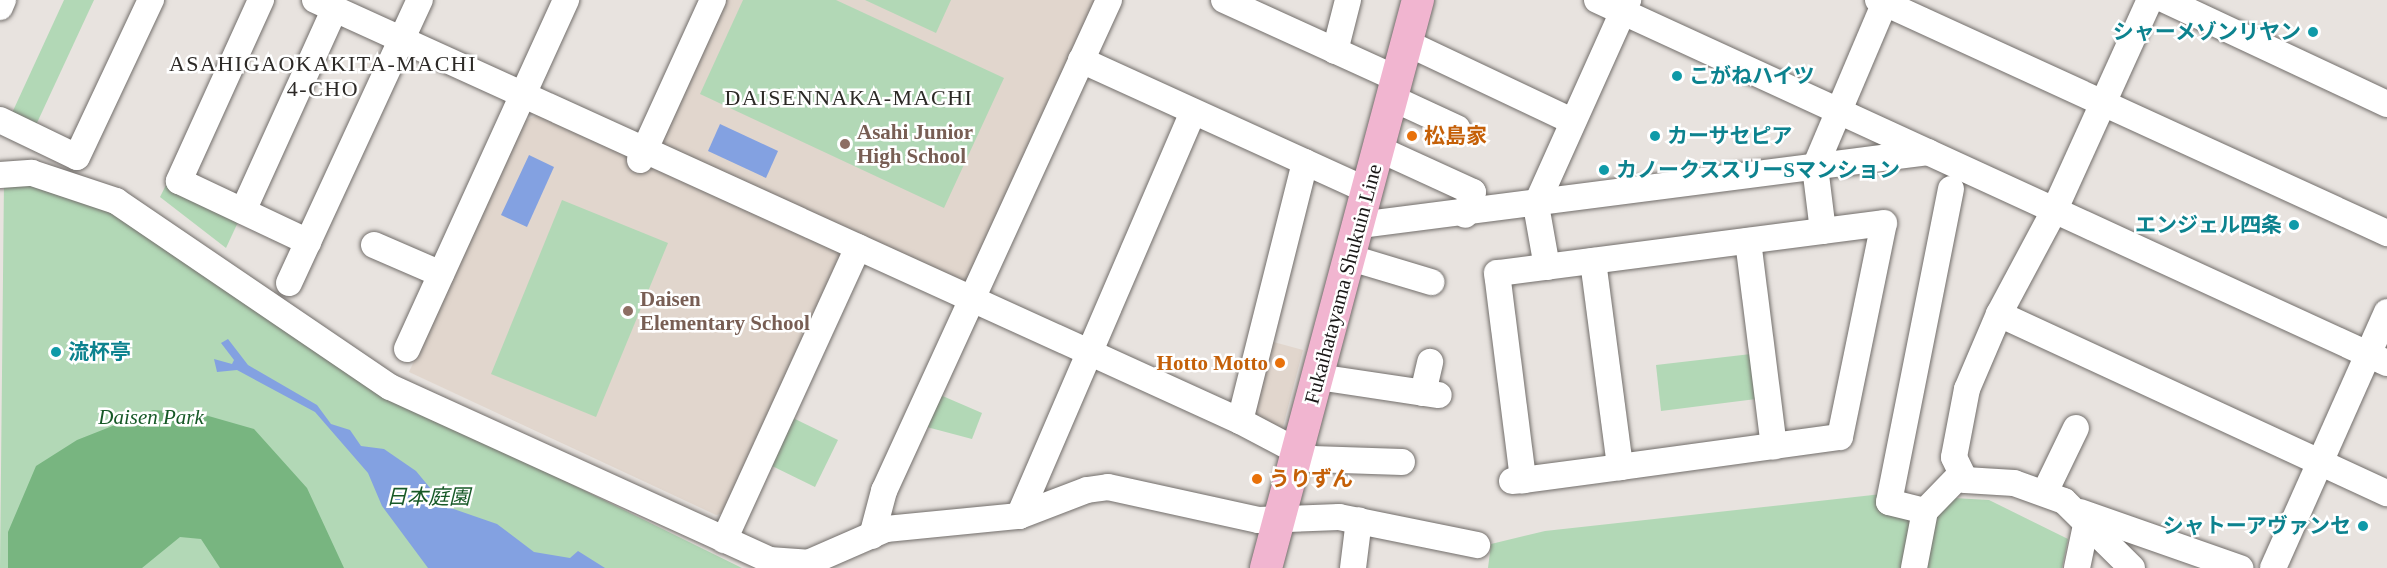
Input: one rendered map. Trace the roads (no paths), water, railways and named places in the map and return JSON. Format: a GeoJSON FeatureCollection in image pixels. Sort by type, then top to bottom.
{"type":"FeatureCollection","features":[{"type":"Feature","properties":{"kind":"main road","name":"Fukaihatayama Shukuin Line"},"geometry":{"type":"LineString","coordinates":[[1266,568],[1360,225],[1418,0]]}},
{"type":"Feature","properties":{"kind":"street"},"geometry":{"type":"LineString","coordinates":[[0,7],[3,0]]}},
{"type":"Feature","properties":{"kind":"street"},"geometry":{"type":"LineString","coordinates":[[0,120],[77,157],[151,0]]}},
{"type":"Feature","properties":{"kind":"street"},"geometry":{"type":"LineString","coordinates":[[261,0],[179,181],[308,242]]}},
{"type":"Feature","properties":{"kind":"street"},"geometry":{"type":"LineString","coordinates":[[289,283],[420,0]]}},
{"type":"Feature","properties":{"kind":"street"},"geometry":{"type":"LineString","coordinates":[[407,349],[566,0]]}},
{"type":"Feature","properties":{"kind":"street"},"geometry":{"type":"LineString","coordinates":[[643,155],[713,0]]}},
{"type":"Feature","properties":{"kind":"street"},"geometry":{"type":"LineString","coordinates":[[872,536],[884,491],[1109,0]]}},
{"type":"Feature","properties":{"kind":"street"},"geometry":{"type":"LineString","coordinates":[[1224,0],[1335,51],[1457,128]]}},
{"type":"Feature","properties":{"kind":"street"},"geometry":{"type":"LineString","coordinates":[[1335,51],[1348,0]]}},
{"type":"Feature","properties":{"kind":"street"},"geometry":{"type":"LineString","coordinates":[[1597,0],[1625,6],[1928,152],[2377,359]]}},
{"type":"Feature","properties":{"kind":"street"},"geometry":{"type":"LineString","coordinates":[[1959,476],[1954,457],[1967,389],[1999,314],[2055,209],[2150,0]]}},
{"type":"Feature","properties":{"kind":"street"},"geometry":{"type":"LineString","coordinates":[[2165,0],[2387,104]]}},
{"type":"Feature","properties":{"kind":"street"},"geometry":{"type":"LineString","coordinates":[[1823,231],[1815,167],[1883,1],[2387,233]]}},
{"type":"Feature","properties":{"kind":"street"},"geometry":{"type":"LineString","coordinates":[[243,211],[325,4],[525,93],[643,155],[858,247],[1086,354],[1240,421],[1299,450],[1312,459],[1402,462]]}},
{"type":"Feature","properties":{"kind":"street"},"geometry":{"type":"LineString","coordinates":[[1547,267],[1536,205],[1570,120],[1625,6]]}},
{"type":"Feature","properties":{"kind":"street"},"geometry":{"type":"LineString","coordinates":[[1407,43],[1570,120]]}},
{"type":"Feature","properties":{"kind":"street"},"geometry":{"type":"LineString","coordinates":[[1081,60],[1369,191]]}},
{"type":"Feature","properties":{"kind":"street"},"geometry":{"type":"LineString","coordinates":[[1019,516],[1086,354],[1193,112]]}},
{"type":"Feature","properties":{"kind":"street"},"geometry":{"type":"LineString","coordinates":[[1379,149],[1473,192],[1465,215]]}},
{"type":"Feature","properties":{"kind":"street"},"geometry":{"type":"LineString","coordinates":[[1360,225],[1465,215],[1928,152]]}},
{"type":"Feature","properties":{"kind":"street"},"geometry":{"type":"LineString","coordinates":[[1240,421],[1305,162]]}},
{"type":"Feature","properties":{"kind":"street"},"geometry":{"type":"LineString","coordinates":[[0,175],[40,174],[117,201],[390,387],[724,540],[788,564],[836,561],[872,536],[903,525],[1019,516],[1088,490],[1108,488],[1278,521],[1359,520],[1477,544]]}},
{"type":"Feature","properties":{"kind":"street"},"geometry":{"type":"LineString","coordinates":[[1925,511],[1889,502],[1951,189]]}},
{"type":"Feature","properties":{"kind":"street"},"geometry":{"type":"LineString","coordinates":[[1884,223],[1839,437],[1518,481],[1497,273],[1823,231],[1884,223]]}},
{"type":"Feature","properties":{"kind":"street"},"geometry":{"type":"LineString","coordinates":[[1748,241],[1774,446]]}},
{"type":"Feature","properties":{"kind":"street"},"geometry":{"type":"LineString","coordinates":[[374,244],[441,274]]}},
{"type":"Feature","properties":{"kind":"street"},"geometry":{"type":"LineString","coordinates":[[724,540],[858,247]]}},
{"type":"Feature","properties":{"kind":"street"},"geometry":{"type":"LineString","coordinates":[[1351,258],[1431,282]]}},
{"type":"Feature","properties":{"kind":"street"},"geometry":{"type":"LineString","coordinates":[[1593,261],[1620,467]]}},
{"type":"Feature","properties":{"kind":"street"},"geometry":{"type":"LineString","coordinates":[[2273,568],[2319,461],[2377,359],[2387,312]]}},
{"type":"Feature","properties":{"kind":"street"},"geometry":{"type":"LineString","coordinates":[[1999,314],[2387,493]]}},
{"type":"Feature","properties":{"kind":"street"},"geometry":{"type":"LineString","coordinates":[[1318,377],[1431,394],[1430,362]]}},
{"type":"Feature","properties":{"kind":"street"},"geometry":{"type":"LineString","coordinates":[[2045,492],[2076,428]]}},
{"type":"Feature","properties":{"kind":"street"},"geometry":{"type":"LineString","coordinates":[[1914,568],[1925,511],[1959,476]]}},
{"type":"Feature","properties":{"kind":"street"},"geometry":{"type":"LineString","coordinates":[[1959,476],[2045,492],[2083,516],[2240,568]]}},
{"type":"Feature","properties":{"kind":"street"},"geometry":{"type":"LineString","coordinates":[[2077,568],[2083,516]]}},
{"type":"Feature","properties":{"kind":"street"},"geometry":{"type":"LineString","coordinates":[[2083,516],[2132,568]]}},
{"type":"Feature","properties":{"kind":"street"},"geometry":{"type":"LineString","coordinates":[[1353,568],[1359,520]]}},
{"type":"Feature","properties":{"kind":"water"},"geometry":{"type":"Polygon","coordinates":[[[720,124],[778,151],[766,178],[708,151],[720,124]]]}},
{"type":"Feature","properties":{"kind":"water"},"geometry":{"type":"Polygon","coordinates":[[[529,155],[554,167],[527,227],[501,215],[529,155]]]}},
{"type":"Feature","properties":{"kind":"water"},"geometry":{"type":"Polygon","coordinates":[[[228,339],[248,365],[317,405],[331,424],[350,430],[361,446],[384,449],[416,471],[445,506],[497,524],[534,552],[570,558],[578,551],[605,568],[428,568],[382,506],[368,473],[315,412],[237,370],[217,372],[214,359],[232,364],[234,360],[221,343],[228,339]]]}},
{"type":"Feature","properties":{"kind":"place","name":"シャーメゾンリヤン"},"geometry":{"type":"Point","coordinates":[2313,32]}},
{"type":"Feature","properties":{"kind":"place","name":"こがねハイツ"},"geometry":{"type":"Point","coordinates":[1677,76]}},
{"type":"Feature","properties":{"kind":"place","name":"松島家"},"geometry":{"type":"Point","coordinates":[1412,136]}},
{"type":"Feature","properties":{"kind":"place","name":"カーサセピア"},"geometry":{"type":"Point","coordinates":[1655,136]}},
{"type":"Feature","properties":{"kind":"place","name":"Asahi Junior High School"},"geometry":{"type":"Point","coordinates":[845,144]}},
{"type":"Feature","properties":{"kind":"place","name":"カノークススリーSマンション"},"geometry":{"type":"Point","coordinates":[1604,170]}},
{"type":"Feature","properties":{"kind":"place","name":"エンジェル四条"},"geometry":{"type":"Point","coordinates":[2294,225]}},
{"type":"Feature","properties":{"kind":"place","name":"Daisen Elementary School"},"geometry":{"type":"Point","coordinates":[628,311]}},
{"type":"Feature","properties":{"kind":"place","name":"流杯亭"},"geometry":{"type":"Point","coordinates":[56,352]}},
{"type":"Feature","properties":{"kind":"place","name":"Hotto Motto"},"geometry":{"type":"Point","coordinates":[1280,363]}},
{"type":"Feature","properties":{"kind":"place","name":"うりずん"},"geometry":{"type":"Point","coordinates":[1257,479]}},
{"type":"Feature","properties":{"kind":"place","name":"シャトーアヴァンセ"},"geometry":{"type":"Point","coordinates":[2363,526]}},
{"type":"Feature","properties":{"kind":"district","name":"ASAHIGAOKAKITA-MACHI 4-CHO"},"geometry":{"type":"Point","coordinates":[323,76]}},
{"type":"Feature","properties":{"kind":"district","name":"DAISENNAKA-MACHI"},"geometry":{"type":"Point","coordinates":[849,98]}},
{"type":"Feature","properties":{"kind":"park label","name":"Daisen Park"},"geometry":{"type":"Point","coordinates":[151,417]}},
{"type":"Feature","properties":{"kind":"park label","name":"日本庭園"},"geometry":{"type":"Point","coordinates":[428,497]}}]}
